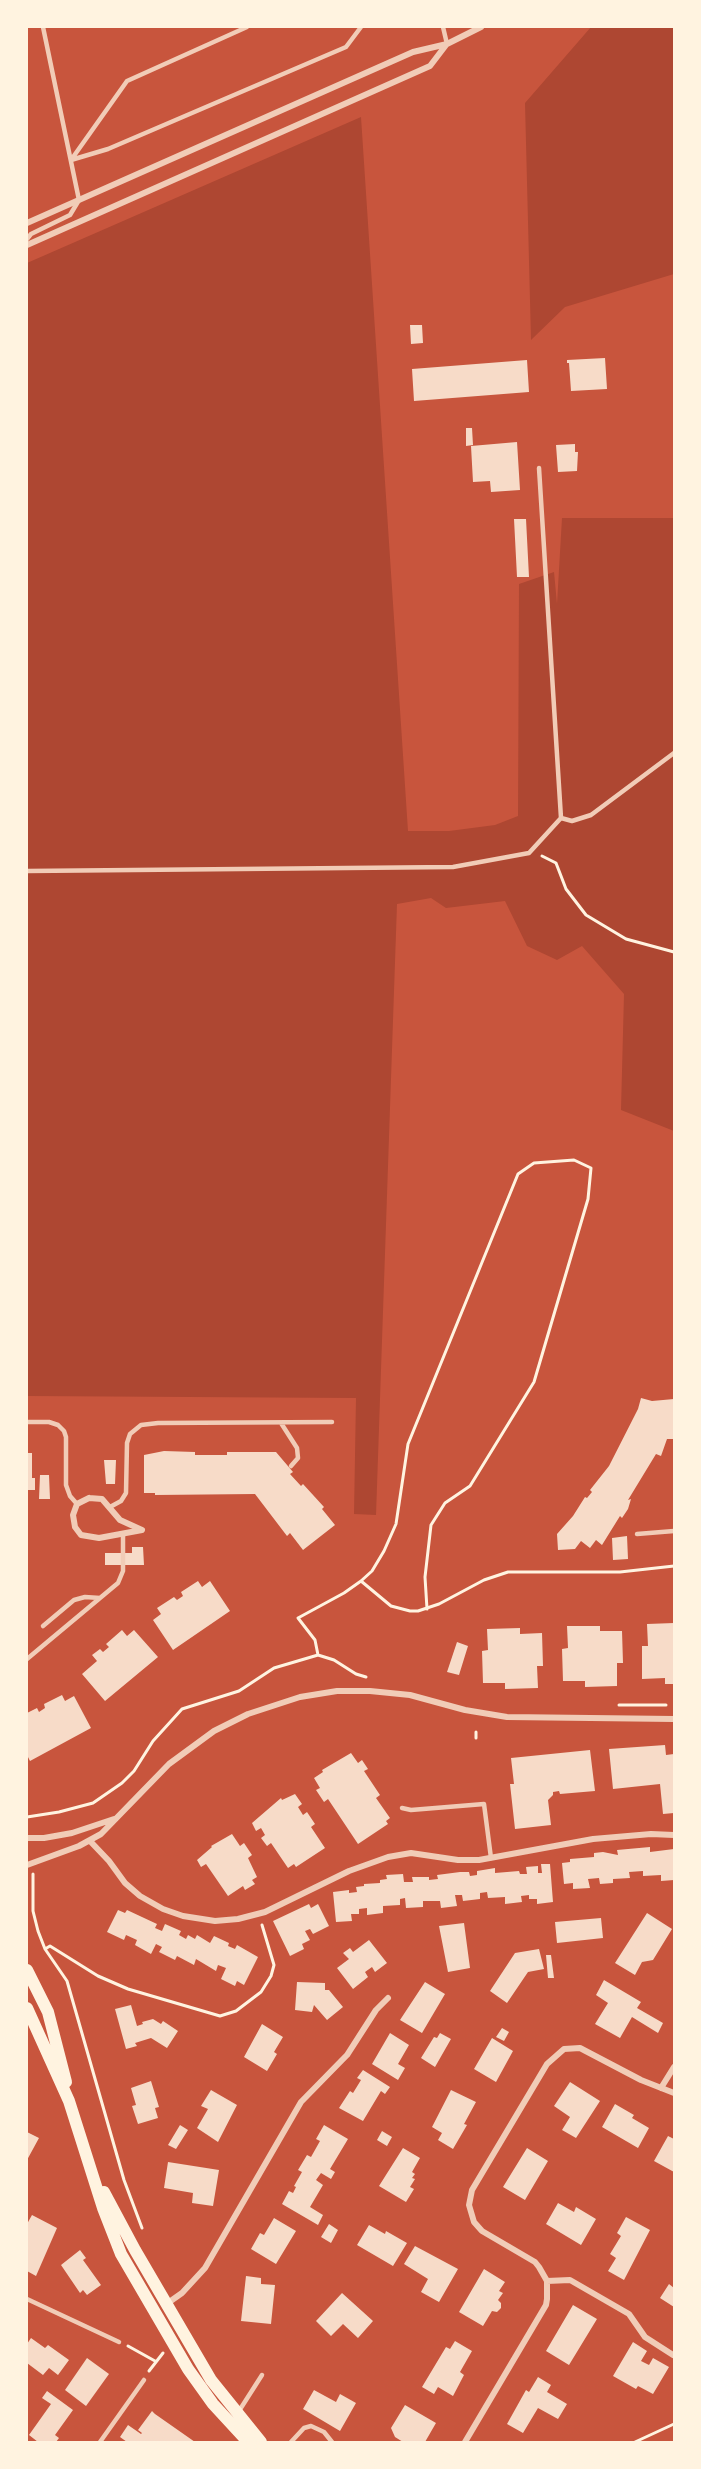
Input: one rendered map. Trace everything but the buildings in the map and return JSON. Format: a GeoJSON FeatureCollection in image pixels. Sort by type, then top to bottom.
{"type":"FeatureCollection","features":[{"type":"Feature","properties":{"kind":"main road"},"geometry":{"type":"LineString","coordinates":[[27,1970],[48,2012],[69,2101]]}},
{"type":"Feature","properties":{"kind":"main road"},"geometry":{"type":"LineString","coordinates":[[27,2008],[69,2101],[91,2164],[103,2208],[122,2254],[188,2369],[232,2417],[261,2442]]}},
{"type":"Feature","properties":{"kind":"main road"},"geometry":{"type":"LineString","coordinates":[[91,2164],[166,2305],[248,2442]]}},
{"type":"Feature","properties":{"kind":"street"},"geometry":{"type":"LineString","coordinates":[[27,223],[413,51],[447,44],[481,27]]}},
{"type":"Feature","properties":{"kind":"street"},"geometry":{"type":"LineString","coordinates":[[27,244],[430,66],[447,44]]}},
{"type":"Feature","properties":{"kind":"street"},"geometry":{"type":"LineString","coordinates":[[95,1497],[102,1499],[110,1507],[120,1520],[142,1530],[99,1538],[81,1534],[73,1521],[77,1504],[82,1500],[95,1497]]}},
{"type":"Feature","properties":{"kind":"street"},"geometry":{"type":"LineString","coordinates":[[30,1866],[90,1841],[101,1834],[170,1764],[214,1731],[266,1707],[317,1693],[354,1690],[391,1692],[426,1698],[465,1710],[507,1717],[674,1719]]}},
{"type":"Feature","properties":{"kind":"street"},"geometry":{"type":"LineString","coordinates":[[27,1838],[44,1838],[72,1833],[117,1818]]}},
{"type":"Feature","properties":{"kind":"street"},"geometry":{"type":"LineString","coordinates":[[90,1841],[132,1890],[163,1909],[183,1916],[216,1920],[238,1919],[259,1914],[349,1870],[387,1857],[411,1854],[458,1860],[491,1858],[593,1839],[651,1834],[674,1835]]}},
{"type":"Feature","properties":{"kind":"street"},"geometry":{"type":"LineString","coordinates":[[154,2312],[182,2293],[205,2268],[302,2102],[347,2055],[376,2010],[388,1998]]}},
{"type":"Feature","properties":{"kind":"street"},"geometry":{"type":"LineString","coordinates":[[465,2442],[546,2305],[547,2282],[535,2262],[482,2231],[474,2222],[469,2200],[483,2170],[547,2064],[564,2049],[586,2049],[641,2080],[674,2093]]}},
{"type":"Feature","properties":{"kind":"street"},"geometry":{"type":"LineString","coordinates":[[661,2088],[674,2067]]}},
{"type":"Feature","properties":{"kind":"street"},"geometry":{"type":"LineString","coordinates":[[547,2282],[570,2280],[629,2314],[645,2337],[673,2355]]}},
{"type":"Feature","properties":{"kind":"lane"},"geometry":{"type":"LineString","coordinates":[[27,239],[31,234],[70,215],[79,201],[43,27]]}},
{"type":"Feature","properties":{"kind":"lane"},"geometry":{"type":"LineString","coordinates":[[71,160],[127,81],[247,27]]}},
{"type":"Feature","properties":{"kind":"lane"},"geometry":{"type":"LineString","coordinates":[[71,160],[108,149],[346,46],[361,27]]}},
{"type":"Feature","properties":{"kind":"lane"},"geometry":{"type":"LineString","coordinates":[[443,27],[447,44]]}},
{"type":"Feature","properties":{"kind":"lane"},"geometry":{"type":"LineString","coordinates":[[27,871],[453,867],[529,853],[561,818],[539,468]]}},
{"type":"Feature","properties":{"kind":"lane"},"geometry":{"type":"LineString","coordinates":[[561,818],[572,821],[591,815],[674,753]]}},
{"type":"Feature","properties":{"kind":"lane"},"geometry":{"type":"LineString","coordinates":[[27,1422],[49,1422],[58,1425],[64,1431],[66,1485],[70,1496],[77,1504]]}},
{"type":"Feature","properties":{"kind":"lane"},"geometry":{"type":"LineString","coordinates":[[110,1507],[121,1501],[126,1494],[127,1443],[134,1430],[141,1425],[332,1422]]}},
{"type":"Feature","properties":{"kind":"lane"},"geometry":{"type":"LineString","coordinates":[[281,1423],[297,1448],[297,1458],[291,1466]]}},
{"type":"Feature","properties":{"kind":"lane"},"geometry":{"type":"LineString","coordinates":[[637,1534],[674,1531]]}},
{"type":"Feature","properties":{"kind":"lane"},"geometry":{"type":"LineString","coordinates":[[27,1659],[118,1583],[122,1574],[123,1534]]}},
{"type":"Feature","properties":{"kind":"lane"},"geometry":{"type":"LineString","coordinates":[[44,1626],[74,1600],[85,1597],[100,1598]]}},
{"type":"Feature","properties":{"kind":"lane"},"geometry":{"type":"LineString","coordinates":[[402,1808],[411,1810],[484,1803],[491,1858]]}},
{"type":"Feature","properties":{"kind":"lane"},"geometry":{"type":"LineString","coordinates":[[27,2299],[119,2342]]}},
{"type":"Feature","properties":{"kind":"lane"},"geometry":{"type":"LineString","coordinates":[[232,2417],[242,2409],[262,2375]]}},
{"type":"Feature","properties":{"kind":"lane"},"geometry":{"type":"LineString","coordinates":[[100,2442],[144,2380]]}},
{"type":"Feature","properties":{"kind":"lane"},"geometry":{"type":"LineString","coordinates":[[291,2442],[304,2428],[311,2426],[324,2432],[332,2442]]}},
{"type":"Feature","properties":{"kind":"path"},"geometry":{"type":"LineString","coordinates":[[529,853],[556,863],[566,889],[586,915],[626,939],[674,952]]}},
{"type":"Feature","properties":{"kind":"path"},"geometry":{"type":"LineString","coordinates":[[318,1655],[315,1640],[298,1618],[361,1581],[372,1571],[384,1551],[396,1524],[408,1444],[518,1174],[534,1163],[574,1160],[591,1168],[588,1199],[534,1382],[470,1486],[445,1503],[431,1526],[425,1577],[427,1609]]}},
{"type":"Feature","properties":{"kind":"path"},"geometry":{"type":"LineString","coordinates":[[361,1581],[383,1600],[399,1609],[410,1611],[427,1609],[484,1580],[508,1572],[620,1572],[674,1566]]}},
{"type":"Feature","properties":{"kind":"path"},"geometry":{"type":"LineString","coordinates":[[611,1705],[643,1703],[674,1706]]}},
{"type":"Feature","properties":{"kind":"path"},"geometry":{"type":"LineString","coordinates":[[476,1732],[476,1738]]}},
{"type":"Feature","properties":{"kind":"path"},"geometry":{"type":"LineString","coordinates":[[30,1866],[33,1911],[45,1949],[67,1981],[124,2180],[143,2230]]}},
{"type":"Feature","properties":{"kind":"path"},"geometry":{"type":"LineString","coordinates":[[45,1949],[50,1946],[98,1976],[128,1989],[220,2016],[236,2011],[261,1992],[271,1976],[273,1965],[259,1914]]}},
{"type":"Feature","properties":{"kind":"path"},"geometry":{"type":"LineString","coordinates":[[119,2342],[137,2349],[155,2361]]}},
{"type":"Feature","properties":{"kind":"path"},"geometry":{"type":"LineString","coordinates":[[144,2380],[155,2361],[170,2346]]}},
{"type":"Feature","properties":{"kind":"path"},"geometry":{"type":"LineString","coordinates":[[634,2442],[674,2424]]}},
{"type":"Feature","properties":{"kind":"shaded area"},"geometry":{"type":"Polygon","coordinates":[[[591,27],[674,27],[674,274],[565,307],[531,340],[525,103],[591,27]]]}},
{"type":"Feature","properties":{"kind":"shaded area"},"geometry":{"type":"Polygon","coordinates":[[[361,117],[408,831],[449,831],[495,825],[518,816],[519,584],[554,572],[557,604],[562,518],[674,518],[674,1131],[621,1110],[624,994],[582,946],[557,960],[527,946],[505,901],[446,908],[431,898],[397,904],[376,1515],[354,1514],[356,1398],[27,1396],[27,263],[361,117]]]}}]}
